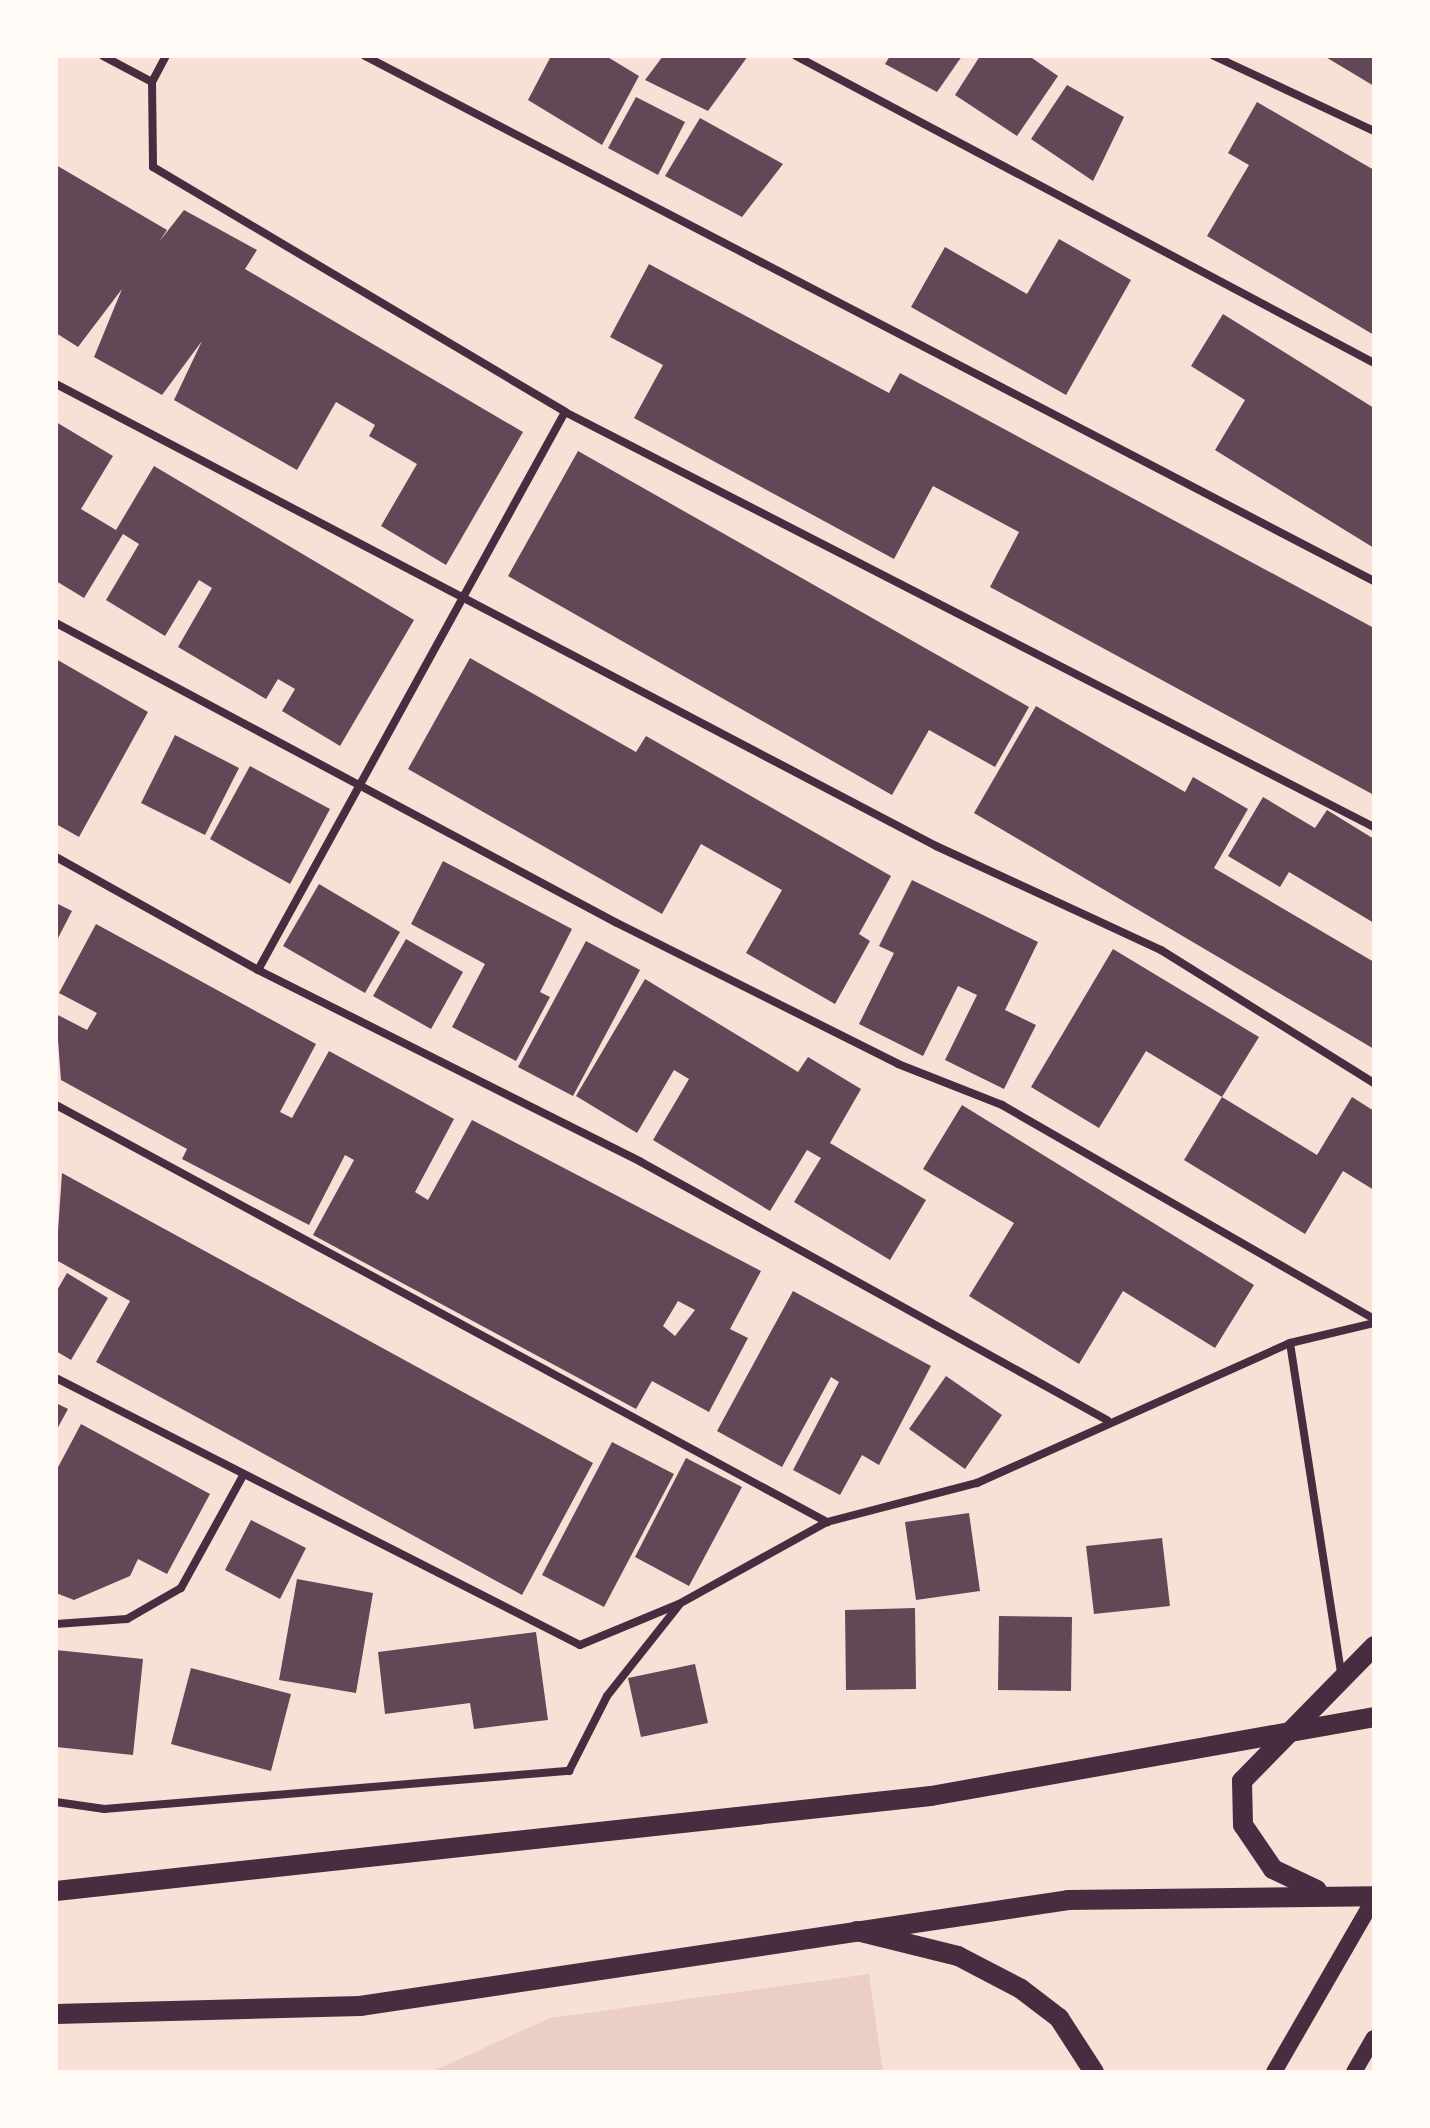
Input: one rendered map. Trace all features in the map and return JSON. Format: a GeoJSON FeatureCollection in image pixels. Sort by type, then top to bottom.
{"type":"FeatureCollection","features":[{"type":"Feature","properties":{"kind":"main road"},"geometry":{"type":"LineString","coordinates":[[1321,1892],[1273,1869],[1243,1825],[1242,1781],[1278,1736],[1341,1672],[1374,1646]]}},
{"type":"Feature","properties":{"kind":"main road"},"geometry":{"type":"LineString","coordinates":[[56,1891],[931,1796],[1374,1717]]}},
{"type":"Feature","properties":{"kind":"main road"},"geometry":{"type":"LineString","coordinates":[[56,2014],[360,2006],[845,1928],[1068,1900],[1321,1892],[1374,1897],[1274,2072]]}},
{"type":"Feature","properties":{"kind":"main road"},"geometry":{"type":"LineString","coordinates":[[845,1928],[958,1956],[1021,1989],[1059,2018],[1094,2072]]}},
{"type":"Feature","properties":{"kind":"main road"},"geometry":{"type":"LineString","coordinates":[[1354,2072],[1374,2038]]}},
{"type":"Feature","properties":{"kind":"street"},"geometry":{"type":"LineString","coordinates":[[103,56],[152,82]]}},
{"type":"Feature","properties":{"kind":"street"},"geometry":{"type":"LineString","coordinates":[[166,56],[152,82],[153,167],[565,412],[1374,827]]}},
{"type":"Feature","properties":{"kind":"street"},"geometry":{"type":"LineString","coordinates":[[365,56],[1374,581]]}},
{"type":"Feature","properties":{"kind":"street"},"geometry":{"type":"LineString","coordinates":[[796,56],[1374,363]]}},
{"type":"Feature","properties":{"kind":"street"},"geometry":{"type":"LineString","coordinates":[[1214,56],[1374,131]]}},
{"type":"Feature","properties":{"kind":"street"},"geometry":{"type":"LineString","coordinates":[[56,384],[460,600],[936,846],[1161,950],[1374,1083]]}},
{"type":"Feature","properties":{"kind":"street"},"geometry":{"type":"LineString","coordinates":[[258,970],[355,784],[565,412]]}},
{"type":"Feature","properties":{"kind":"street"},"geometry":{"type":"LineString","coordinates":[[56,623],[355,784],[898,1064],[1002,1105],[1374,1321]]}},
{"type":"Feature","properties":{"kind":"street"},"geometry":{"type":"LineString","coordinates":[[56,857],[258,970],[641,1162],[1107,1420]]}},
{"type":"Feature","properties":{"kind":"street"},"geometry":{"type":"LineString","coordinates":[[56,1105],[827,1522]]}},
{"type":"Feature","properties":{"kind":"street"},"geometry":{"type":"LineString","coordinates":[[56,1378],[580,1645],[679,1604],[827,1522],[977,1483],[1107,1420],[1290,1343],[1374,1321]]}},
{"type":"Feature","properties":{"kind":"street"},"geometry":{"type":"LineString","coordinates":[[1290,1343],[1341,1672]]}},
{"type":"Feature","properties":{"kind":"street"},"geometry":{"type":"LineString","coordinates":[[56,1624],[127,1619],[181,1588],[244,1474]]}},
{"type":"Feature","properties":{"kind":"street"},"geometry":{"type":"LineString","coordinates":[[56,1802],[104,1809],[569,1771],[607,1696],[679,1604]]}},
{"type":"Feature","properties":{"kind":"shaded area"},"geometry":{"type":"Polygon","coordinates":[[[869,1974],[883,2072],[431,2072],[550,2018],[869,1974]]]}},
{"type":"Feature","properties":{"kind":"building"},"geometry":{"type":"Polygon","coordinates":[[[551,56],[606,56],[639,76],[602,145],[528,100],[551,56]]]}},
{"type":"Feature","properties":{"kind":"building"},"geometry":{"type":"Polygon","coordinates":[[[663,56],[748,56],[708,111],[645,80],[663,56]]]}},
{"type":"Feature","properties":{"kind":"building"},"geometry":{"type":"Polygon","coordinates":[[[890,56],[962,56],[937,92],[885,64],[890,56]]]}},
{"type":"Feature","properties":{"kind":"building"},"geometry":{"type":"Polygon","coordinates":[[[980,56],[1029,56],[1058,76],[1017,136],[955,95],[980,56]]]}},
{"type":"Feature","properties":{"kind":"building"},"geometry":{"type":"Polygon","coordinates":[[[1324,56],[1374,56],[1374,86],[1324,56]]]}},
{"type":"Feature","properties":{"kind":"building"},"geometry":{"type":"Polygon","coordinates":[[[1067,85],[1124,117],[1093,181],[1031,139],[1067,85]]]}},
{"type":"Feature","properties":{"kind":"building"},"geometry":{"type":"Polygon","coordinates":[[[636,97],[685,122],[658,175],[608,148],[636,97]]]}},
{"type":"Feature","properties":{"kind":"building"},"geometry":{"type":"Polygon","coordinates":[[[1257,102],[1374,170],[1374,335],[1207,236],[1249,165],[1228,153],[1257,102]]]}},
{"type":"Feature","properties":{"kind":"building"},"geometry":{"type":"Polygon","coordinates":[[[700,118],[783,164],[742,217],[665,176],[700,118]]]}},
{"type":"Feature","properties":{"kind":"building"},"geometry":{"type":"Polygon","coordinates":[[[56,165],[167,230],[159,242],[184,210],[257,250],[245,269],[523,432],[446,565],[381,526],[417,464],[369,436],[375,425],[336,402],[297,470],[174,400],[202,341],[162,395],[94,357],[122,289],[78,347],[56,333],[56,165]]]}},
{"type":"Feature","properties":{"kind":"building"},"geometry":{"type":"Polygon","coordinates":[[[1059,239],[1131,280],[1066,395],[911,307],[945,247],[1027,294],[1059,239]]]}},
{"type":"Feature","properties":{"kind":"building"},"geometry":{"type":"Polygon","coordinates":[[[649,264],[889,393],[900,373],[1374,628],[1374,795],[990,587],[1019,532],[933,486],[894,559],[634,418],[663,365],[610,337],[649,264]]]}},
{"type":"Feature","properties":{"kind":"building"},"geometry":{"type":"Polygon","coordinates":[[[1223,314],[1374,408],[1374,548],[1215,450],[1245,400],[1191,366],[1223,314]]]}},
{"type":"Feature","properties":{"kind":"building"},"geometry":{"type":"Polygon","coordinates":[[[56,422],[113,456],[81,509],[116,530],[154,466],[414,620],[340,746],[282,711],[295,689],[278,679],[266,699],[178,647],[212,588],[199,580],[165,636],[106,600],[139,544],[123,534],[84,598],[56,581],[56,422]]]}},
{"type":"Feature","properties":{"kind":"building"},"geometry":{"type":"Polygon","coordinates":[[[578,451],[1029,707],[995,767],[929,730],[892,795],[508,576],[578,451]]]}},
{"type":"Feature","properties":{"kind":"building"},"geometry":{"type":"Polygon","coordinates":[[[470,658],[636,752],[646,736],[891,876],[859,934],[870,941],[835,1004],[746,953],[782,890],[701,844],[662,914],[408,769],[470,658]]]}},
{"type":"Feature","properties":{"kind":"building"},"geometry":{"type":"Polygon","coordinates":[[[56,659],[148,712],[79,837],[56,824],[56,659]]]}},
{"type":"Feature","properties":{"kind":"building"},"geometry":{"type":"Polygon","coordinates":[[[1036,706],[1185,792],[1193,777],[1248,809],[1214,868],[1374,962],[1374,1049],[974,813],[1036,706]]]}},
{"type":"Feature","properties":{"kind":"building"},"geometry":{"type":"Polygon","coordinates":[[[175,735],[239,768],[205,835],[141,803],[175,735]]]}},
{"type":"Feature","properties":{"kind":"building"},"geometry":{"type":"Polygon","coordinates":[[[250,766],[330,809],[290,884],[210,839],[250,766]]]}},
{"type":"Feature","properties":{"kind":"building"},"geometry":{"type":"Polygon","coordinates":[[[1263,797],[1315,828],[1327,810],[1374,839],[1374,923],[1289,872],[1280,887],[1228,856],[1263,797]]]}},
{"type":"Feature","properties":{"kind":"building"},"geometry":{"type":"Polygon","coordinates":[[[443,861],[572,929],[540,992],[550,997],[516,1061],[452,1027],[485,964],[411,924],[443,861]]]}},
{"type":"Feature","properties":{"kind":"building"},"geometry":{"type":"Polygon","coordinates":[[[912,880],[1038,942],[1005,1010],[1036,1025],[1004,1089],[945,1060],[977,995],[958,986],[923,1056],[859,1024],[894,953],[879,946],[912,880]]]}},
{"type":"Feature","properties":{"kind":"building"},"geometry":{"type":"Polygon","coordinates":[[[319,884],[400,932],[365,993],[283,946],[319,884]]]}},
{"type":"Feature","properties":{"kind":"building"},"geometry":{"type":"Polygon","coordinates":[[[56,903],[72,911],[56,942],[56,903]]]}},
{"type":"Feature","properties":{"kind":"building"},"geometry":{"type":"Polygon","coordinates":[[[96,924],[316,1044],[280,1112],[292,1118],[329,1051],[454,1119],[415,1192],[428,1200],[472,1120],[761,1271],[730,1329],[748,1338],[709,1412],[652,1381],[636,1409],[313,1235],[354,1160],[345,1155],[309,1225],[182,1159],[187,1149],[61,1080],[56,1014],[87,1030],[97,1013],[59,993],[96,924]],[[678,1301],[663,1326],[675,1336],[695,1310],[678,1301]]]}},
{"type":"Feature","properties":{"kind":"building"},"geometry":{"type":"Polygon","coordinates":[[[406,939],[463,972],[431,1029],[373,996],[406,939]]]}},
{"type":"Feature","properties":{"kind":"building"},"geometry":{"type":"Polygon","coordinates":[[[586,941],[640,970],[573,1096],[518,1067],[586,941]]]}},
{"type":"Feature","properties":{"kind":"building"},"geometry":{"type":"Polygon","coordinates":[[[1113,949],[1259,1037],[1222,1097],[1146,1051],[1099,1128],[1031,1087],[1113,949]]]}},
{"type":"Feature","properties":{"kind":"building"},"geometry":{"type":"Polygon","coordinates":[[[645,979],[798,1072],[808,1057],[861,1089],[830,1143],[926,1200],[890,1260],[794,1202],[821,1158],[807,1150],[770,1211],[653,1140],[689,1079],[674,1070],[637,1133],[576,1096],[645,979]]]}},
{"type":"Feature","properties":{"kind":"building"},"geometry":{"type":"Polygon","coordinates":[[[1222,1097],[1317,1155],[1352,1097],[1374,1111],[1374,1190],[1343,1171],[1305,1234],[1184,1160],[1222,1097]]]}},
{"type":"Feature","properties":{"kind":"building"},"geometry":{"type":"Polygon","coordinates":[[[962,1105],[1254,1285],[1215,1348],[1123,1291],[1079,1364],[969,1296],[1014,1223],[923,1169],[962,1105]]]}},
{"type":"Feature","properties":{"kind":"building"},"geometry":{"type":"Polygon","coordinates":[[[62,1173],[593,1463],[522,1595],[96,1362],[130,1301],[56,1260],[62,1173]]]}},
{"type":"Feature","properties":{"kind":"building"},"geometry":{"type":"Polygon","coordinates":[[[67,1273],[108,1298],[71,1360],[56,1351],[56,1292],[67,1273]]]}},
{"type":"Feature","properties":{"kind":"building"},"geometry":{"type":"Polygon","coordinates":[[[793,1291],[931,1366],[879,1465],[862,1455],[840,1495],[793,1470],[839,1382],[831,1377],[782,1467],[717,1431],[793,1291]]]}},
{"type":"Feature","properties":{"kind":"building"},"geometry":{"type":"Polygon","coordinates":[[[946,1376],[1002,1415],[965,1469],[909,1429],[946,1376]]]}},
{"type":"Feature","properties":{"kind":"building"},"geometry":{"type":"Polygon","coordinates":[[[56,1403],[68,1409],[56,1431],[56,1403]]]}},
{"type":"Feature","properties":{"kind":"building"},"geometry":{"type":"Polygon","coordinates":[[[81,1424],[210,1494],[167,1574],[138,1559],[130,1576],[74,1600],[56,1593],[56,1471],[81,1424]]]}},
{"type":"Feature","properties":{"kind":"building"},"geometry":{"type":"Polygon","coordinates":[[[612,1442],[674,1474],[604,1607],[542,1575],[612,1442]]]}},
{"type":"Feature","properties":{"kind":"building"},"geometry":{"type":"Polygon","coordinates":[[[686,1458],[742,1487],[689,1586],[635,1557],[686,1458]]]}},
{"type":"Feature","properties":{"kind":"building"},"geometry":{"type":"Polygon","coordinates":[[[969,1513],[980,1591],[916,1600],[905,1522],[969,1513]]]}},
{"type":"Feature","properties":{"kind":"building"},"geometry":{"type":"Polygon","coordinates":[[[251,1520],[306,1548],[280,1599],[225,1570],[251,1520]]]}},
{"type":"Feature","properties":{"kind":"building"},"geometry":{"type":"Polygon","coordinates":[[[1162,1538],[1170,1606],[1094,1614],[1086,1546],[1162,1538]]]}},
{"type":"Feature","properties":{"kind":"building"},"geometry":{"type":"Polygon","coordinates":[[[297,1579],[373,1593],[356,1693],[279,1680],[297,1579]]]}},
{"type":"Feature","properties":{"kind":"building"},"geometry":{"type":"Polygon","coordinates":[[[915,1608],[916,1689],[846,1690],[845,1610],[915,1608]]]}},
{"type":"Feature","properties":{"kind":"building"},"geometry":{"type":"Polygon","coordinates":[[[999,1616],[1072,1617],[1071,1691],[998,1690],[999,1616]]]}},
{"type":"Feature","properties":{"kind":"building"},"geometry":{"type":"Polygon","coordinates":[[[536,1632],[548,1720],[474,1729],[470,1703],[385,1714],[378,1652],[536,1632]]]}},
{"type":"Feature","properties":{"kind":"building"},"geometry":{"type":"Polygon","coordinates":[[[56,1650],[143,1659],[133,1755],[56,1747],[56,1650]]]}},
{"type":"Feature","properties":{"kind":"building"},"geometry":{"type":"Polygon","coordinates":[[[695,1664],[708,1723],[641,1737],[628,1678],[695,1664]]]}},
{"type":"Feature","properties":{"kind":"building"},"geometry":{"type":"Polygon","coordinates":[[[191,1668],[291,1694],[271,1771],[171,1744],[191,1668]]]}}]}
